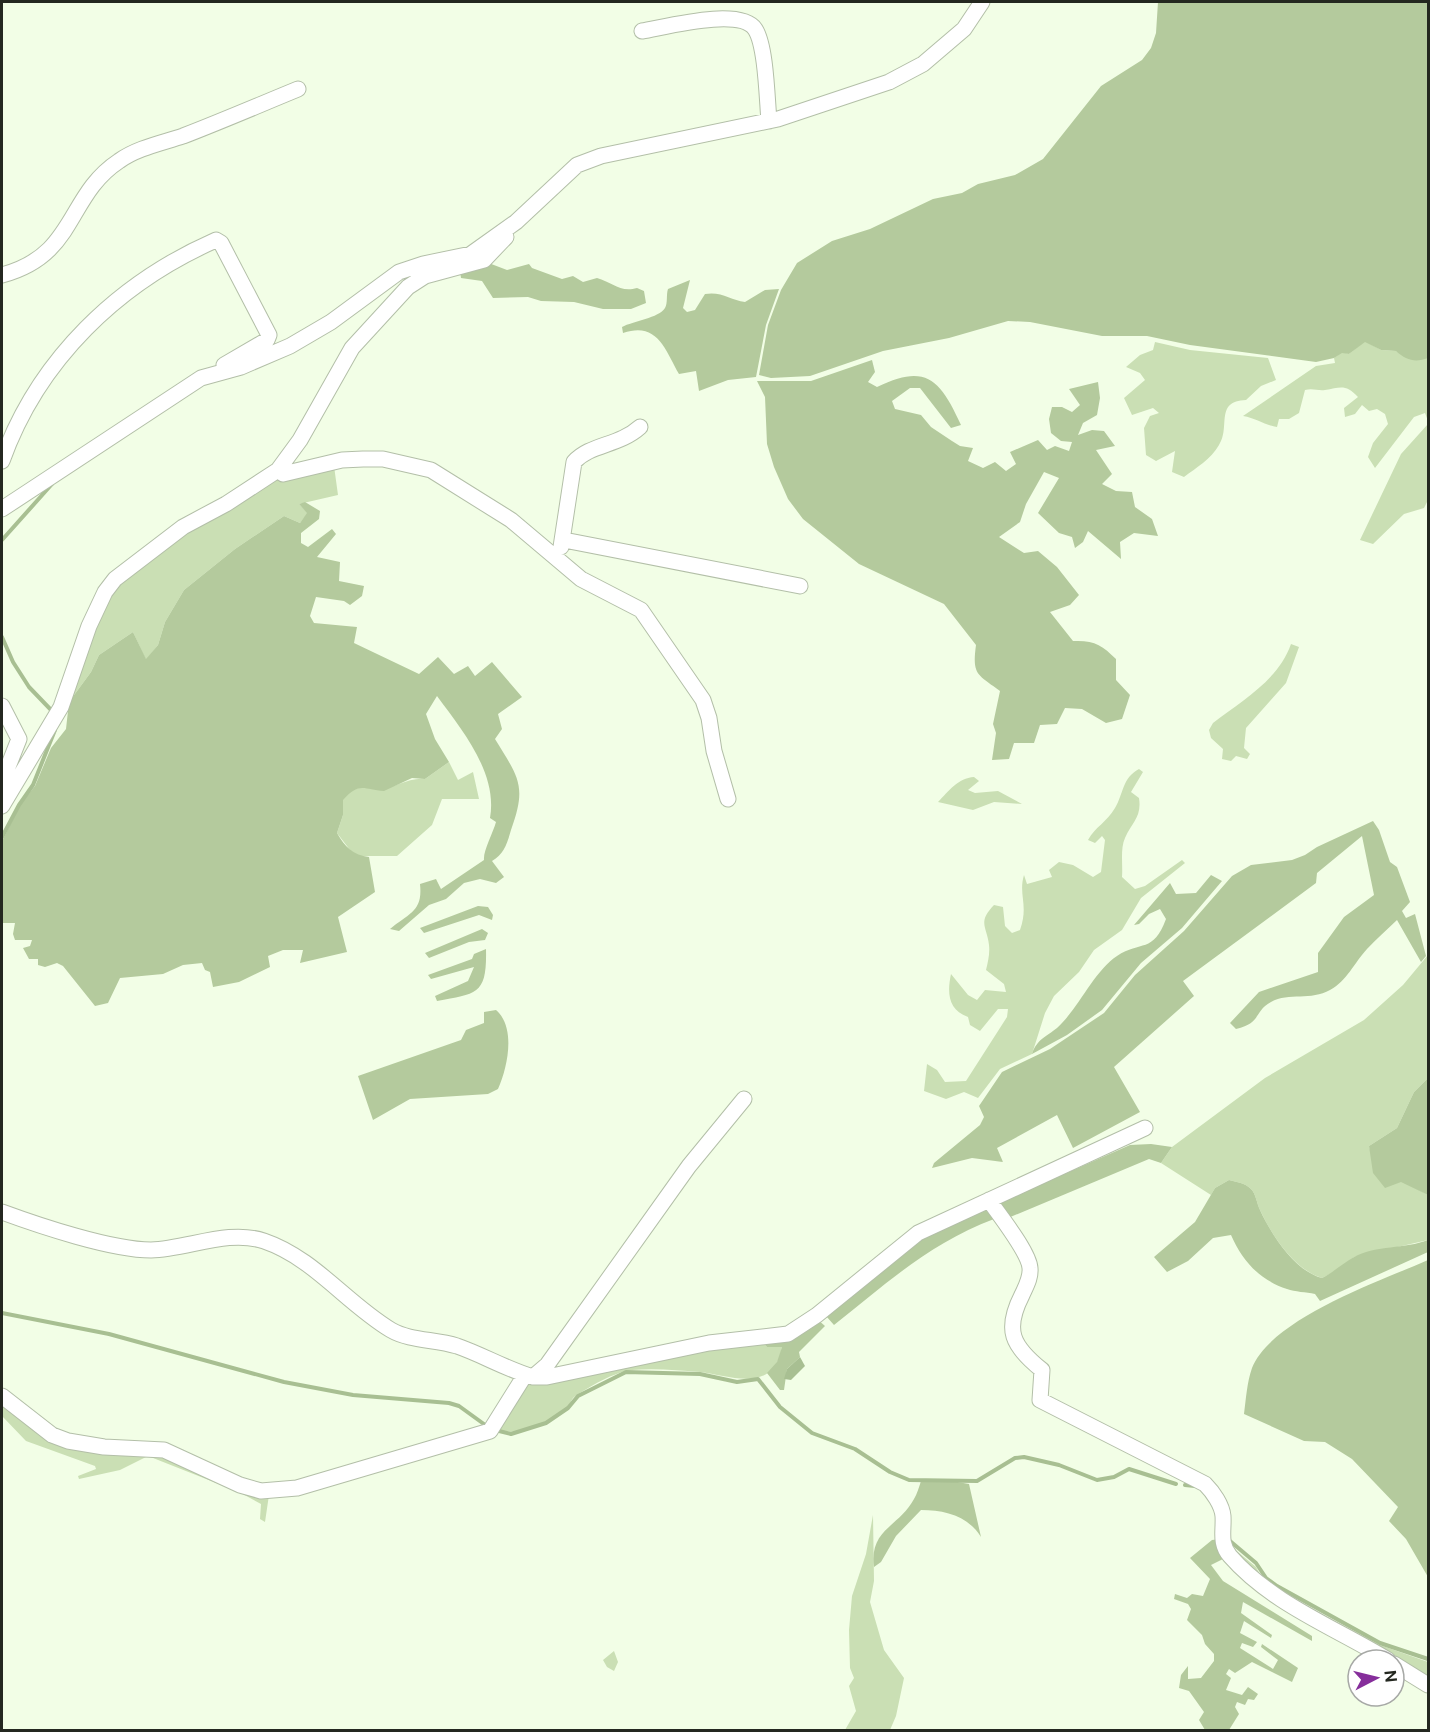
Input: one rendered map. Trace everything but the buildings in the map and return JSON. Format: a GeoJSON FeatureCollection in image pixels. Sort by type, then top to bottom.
{"type":"FeatureCollection","features":[{"type":"Feature","properties":{"kind":"street"},"geometry":{"type":"LineString","coordinates":[[201,378],[242,367],[291,346],[331,322],[399,272],[423,264],[471,254],[516,222],[577,165],[601,156],[769,121],[828,100],[873,88],[907,73],[964,29],[982,2]]}},
{"type":"Feature","properties":{"kind":"street"},"geometry":{"type":"LineString","coordinates":[[642,31],[730,17],[753,26],[758,34],[764,67],[769,121]]}},
{"type":"Feature","properties":{"kind":"street"},"geometry":{"type":"LineString","coordinates":[[2,275],[27,267],[45,255],[61,236],[96,181],[122,159],[298,89]]}},
{"type":"Feature","properties":{"kind":"street"},"geometry":{"type":"LineString","coordinates":[[2,806],[59,712],[69,690],[89,626],[105,592],[116,579],[183,527],[244,494],[278,470],[304,434],[352,348],[401,293],[425,276],[484,260],[504,241],[516,222]]}},
{"type":"Feature","properties":{"kind":"street"},"geometry":{"type":"LineString","coordinates":[[2,461],[14,425],[33,394],[57,358],[83,330],[153,275],[216,240],[221,243],[269,335],[261,344],[201,378],[2,509]]}},
{"type":"Feature","properties":{"kind":"street"},"geometry":{"type":"LineString","coordinates":[[557,558],[564,540],[574,462],[582,454],[617,443],[640,427]]}},
{"type":"Feature","properties":{"kind":"street"},"geometry":{"type":"LineString","coordinates":[[278,470],[283,474],[342,460],[373,459],[431,470],[511,520],[581,579],[641,610],[703,700],[709,718],[714,751],[728,799]]}},
{"type":"Feature","properties":{"kind":"street"},"geometry":{"type":"LineString","coordinates":[[564,540],[800,586]]}},
{"type":"Feature","properties":{"kind":"street"},"geometry":{"type":"LineString","coordinates":[[2,706],[19,739],[2,782]]}},
{"type":"Feature","properties":{"kind":"street"},"geometry":{"type":"LineString","coordinates":[[2,1396],[52,1436],[104,1447],[164,1450],[240,1485],[261,1491],[297,1488],[494,1425],[529,1376],[547,1365],[689,1166],[744,1099]]}},
{"type":"Feature","properties":{"kind":"street"},"geometry":{"type":"LineString","coordinates":[[2,1212],[37,1225],[140,1250],[253,1238],[266,1242],[312,1268],[393,1331],[456,1346],[529,1376],[547,1377],[709,1343],[788,1334],[817,1315],[918,1233],[1145,1128]]}},
{"type":"Feature","properties":{"kind":"street"},"geometry":{"type":"LineString","coordinates":[[989,1200],[1030,1265],[1028,1282],[1012,1314],[1011,1323],[1016,1344],[1042,1370],[1040,1400],[1205,1484],[1223,1516],[1221,1534],[1230,1556],[1271,1592],[1367,1648]]}},
{"type":"Feature","properties":{"kind":"street"},"geometry":{"type":"LineString","coordinates":[[1406,1671],[1428,1685]]}},
{"type":"Feature","properties":{"kind":"shaded area"},"geometry":{"type":"Polygon","coordinates":[[[1158,2],[1428,2],[1428,358],[1411,360],[1396,351],[1381,350],[1365,342],[1349,354],[1342,353],[1334,358],[1316,362],[1190,345],[1147,336],[1102,336],[1030,322],[1008,321],[949,338],[883,351],[810,376],[771,378],[759,375],[768,325],[781,290],[797,263],[832,241],[870,229],[933,199],[962,193],[978,184],[1015,175],[1043,159],[1101,86],[1142,60],[1151,48],[1156,33],[1158,2]]]}},
{"type":"Feature","properties":{"kind":"shaded area"},"geometry":{"type":"Polygon","coordinates":[[[486,262],[507,270],[529,264],[532,268],[562,279],[573,276],[583,282],[597,278],[621,288],[637,288],[644,291],[646,303],[631,309],[603,309],[574,302],[541,301],[528,297],[493,298],[482,281],[461,278],[460,271],[486,262]]]}},
{"type":"Feature","properties":{"kind":"shaded area"},"geometry":{"type":"Polygon","coordinates":[[[690,280],[683,308],[687,312],[695,310],[705,294],[721,295],[745,302],[765,290],[779,289],[766,325],[756,377],[728,380],[699,391],[696,371],[679,374],[664,347],[652,334],[635,330],[623,333],[622,327],[652,317],[662,311],[666,306],[668,289],[690,280]]]}},
{"type":"Feature","properties":{"kind":"shaded area"},"geometry":{"type":"Polygon","coordinates":[[[1365,341],[1381,350],[1428,358],[1428,421],[1425,413],[1414,417],[1375,468],[1368,457],[1373,443],[1388,424],[1385,414],[1377,409],[1369,411],[1362,405],[1355,414],[1345,417],[1344,408],[1358,397],[1347,388],[1305,390],[1299,413],[1289,419],[1279,419],[1277,427],[1243,416],[1316,366],[1335,363],[1334,358],[1342,352],[1349,354],[1365,341]]]}},
{"type":"Feature","properties":{"kind":"shaded area"},"geometry":{"type":"Polygon","coordinates":[[[1155,342],[1190,350],[1268,358],[1276,380],[1261,386],[1246,400],[1236,401],[1230,405],[1225,416],[1222,438],[1216,450],[1184,477],[1172,472],[1175,451],[1156,461],[1146,455],[1144,428],[1150,416],[1159,413],[1153,408],[1132,415],[1124,398],[1145,380],[1140,373],[1126,367],[1140,355],[1153,350],[1155,342]]]}},
{"type":"Feature","properties":{"kind":"shaded area"},"geometry":{"type":"Polygon","coordinates":[[[872,360],[875,372],[868,382],[877,387],[908,376],[920,376],[930,380],[946,396],[961,425],[951,428],[920,388],[910,388],[892,401],[895,409],[921,415],[931,427],[952,441],[960,446],[973,448],[968,461],[983,468],[995,462],[1006,471],[1016,464],[1010,452],[1038,440],[1047,450],[1055,446],[1069,451],[1072,442],[1061,441],[1051,433],[1049,419],[1052,407],[1062,407],[1072,412],[1080,405],[1069,389],[1098,382],[1100,398],[1097,415],[1083,423],[1078,435],[1092,430],[1104,431],[1115,446],[1096,450],[1112,474],[1102,484],[1116,491],[1132,492],[1135,507],[1152,519],[1158,536],[1134,533],[1120,542],[1121,559],[1088,531],[1083,542],[1075,548],[1072,537],[1059,533],[1038,513],[1059,478],[1044,472],[1026,504],[1020,522],[999,537],[1024,553],[1038,551],[1057,567],[1079,595],[1070,605],[1050,612],[1073,641],[1097,644],[1116,659],[1116,680],[1130,695],[1122,719],[1106,723],[1082,709],[1065,708],[1057,724],[1040,725],[1034,743],[1014,743],[1009,759],[992,760],[996,733],[993,724],[1000,691],[978,673],[975,662],[976,645],[944,604],[859,564],[803,519],[788,499],[767,444],[765,397],[757,381],[811,381],[872,360]]]}},
{"type":"Feature","properties":{"kind":"shaded area"},"geometry":{"type":"Polygon","coordinates":[[[1428,424],[1428,500],[1424,508],[1404,514],[1373,544],[1360,540],[1401,454],[1428,424]]]}},
{"type":"Feature","properties":{"kind":"shaded area"},"geometry":{"type":"Polygon","coordinates":[[[334,466],[338,495],[299,504],[308,513],[300,523],[284,516],[235,549],[184,590],[165,622],[158,645],[146,660],[133,632],[99,655],[91,672],[69,702],[109,592],[149,553],[279,478],[334,466]]]}},
{"type":"Feature","properties":{"kind":"shaded area"},"geometry":{"type":"Polygon","coordinates":[[[305,502],[320,511],[319,519],[301,533],[301,543],[308,547],[332,529],[336,534],[317,557],[340,562],[339,581],[364,586],[362,596],[350,605],[344,601],[316,597],[310,616],[314,623],[357,627],[354,643],[419,674],[438,657],[454,674],[468,666],[475,676],[492,662],[522,697],[498,714],[502,729],[495,739],[515,773],[519,792],[516,815],[506,844],[502,852],[492,861],[504,877],[496,883],[480,879],[464,883],[446,899],[429,905],[399,931],[390,929],[417,906],[420,884],[436,879],[441,889],[484,860],[496,822],[490,818],[489,785],[476,753],[437,696],[426,714],[435,739],[449,762],[425,779],[412,778],[384,791],[367,788],[354,790],[343,800],[343,815],[337,833],[350,850],[369,857],[375,892],[338,917],[347,952],[300,963],[303,950],[283,950],[268,956],[270,967],[239,982],[213,987],[210,972],[205,970],[202,963],[183,965],[163,974],[120,978],[108,1003],[95,1006],[63,966],[57,963],[45,967],[38,965],[38,959],[29,959],[23,948],[30,946],[32,940],[15,940],[13,934],[15,923],[2,923],[2,841],[20,805],[35,786],[51,748],[66,729],[69,702],[91,672],[99,655],[133,632],[146,659],[158,645],[165,622],[184,590],[235,549],[284,516],[300,523],[307,513],[299,504],[305,502]]]}},
{"type":"Feature","properties":{"kind":"shaded area"},"geometry":{"type":"Polygon","coordinates":[[[1291,644],[1299,647],[1286,683],[1246,728],[1244,748],[1250,754],[1247,759],[1236,756],[1231,761],[1222,759],[1223,749],[1211,738],[1209,730],[1213,723],[1268,679],[1285,657],[1291,644]]]}},
{"type":"Feature","properties":{"kind":"shaded area"},"geometry":{"type":"Polygon","coordinates":[[[449,762],[458,780],[473,772],[479,799],[442,799],[432,825],[397,856],[358,856],[350,850],[337,833],[343,815],[343,799],[351,790],[365,786],[388,788],[417,779],[425,779],[449,762]]]}},
{"type":"Feature","properties":{"kind":"shaded area"},"geometry":{"type":"Polygon","coordinates":[[[1139,769],[1143,772],[1131,792],[1139,798],[1140,805],[1136,819],[1123,842],[1122,877],[1135,889],[1145,886],[1182,860],[1185,863],[1141,898],[1122,930],[1094,950],[1079,972],[1054,996],[1045,1013],[1032,1054],[1000,1069],[978,1098],[964,1092],[946,1099],[924,1091],[927,1064],[937,1070],[945,1082],[966,1081],[1007,1017],[1008,1009],[998,1009],[980,1031],[970,1025],[968,1017],[956,1010],[949,994],[951,974],[968,995],[977,1000],[985,990],[1006,992],[1004,984],[986,970],[989,948],[984,921],[989,911],[994,905],[1003,907],[1005,926],[1012,933],[1020,930],[1023,921],[1022,882],[1024,875],[1027,884],[1052,877],[1049,870],[1059,862],[1073,865],[1093,877],[1101,872],[1105,840],[1102,836],[1095,843],[1088,840],[1112,813],[1126,781],[1139,769]]]}},
{"type":"Feature","properties":{"kind":"shaded area"},"geometry":{"type":"Polygon","coordinates":[[[974,777],[979,781],[968,790],[975,793],[998,791],[1022,804],[994,802],[973,810],[938,802],[958,782],[974,777]]]}},
{"type":"Feature","properties":{"kind":"shaded area"},"geometry":{"type":"Polygon","coordinates":[[[1373,821],[1379,830],[1390,862],[1397,867],[1410,902],[1402,911],[1406,918],[1415,914],[1426,956],[1421,962],[1397,920],[1367,949],[1346,977],[1330,990],[1315,995],[1285,997],[1271,1002],[1250,1024],[1244,1027],[1236,1029],[1230,1023],[1259,992],[1318,972],[1318,953],[1344,917],[1374,895],[1362,836],[1317,873],[1316,883],[1183,981],[1194,996],[1114,1067],[1140,1112],[1073,1148],[1057,1115],[997,1148],[1003,1162],[972,1158],[932,1168],[934,1163],[980,1125],[984,1117],[979,1106],[1002,1072],[1050,1049],[1104,1013],[1135,975],[1184,931],[1232,876],[1251,865],[1292,860],[1305,855],[1373,821]]]}},
{"type":"Feature","properties":{"kind":"shaded area"},"geometry":{"type":"Polygon","coordinates":[[[1211,875],[1222,881],[1182,928],[1141,963],[1102,1010],[1067,1035],[1032,1054],[1039,1042],[1065,1020],[1109,963],[1125,951],[1146,945],[1156,937],[1166,919],[1160,909],[1134,925],[1170,883],[1176,894],[1196,893],[1211,875]]]}},
{"type":"Feature","properties":{"kind":"shaded area"},"geometry":{"type":"Polygon","coordinates":[[[478,906],[488,907],[493,915],[492,920],[479,915],[424,933],[420,928],[478,906]]]}},
{"type":"Feature","properties":{"kind":"shaded area"},"geometry":{"type":"Polygon","coordinates":[[[482,929],[488,933],[485,940],[469,942],[429,958],[425,953],[482,929]]]}},
{"type":"Feature","properties":{"kind":"shaded area"},"geometry":{"type":"Polygon","coordinates":[[[486,949],[485,975],[477,989],[462,996],[437,1001],[435,996],[468,981],[474,967],[431,979],[428,975],[472,959],[474,954],[486,949]]]}},
{"type":"Feature","properties":{"kind":"shaded area"},"geometry":{"type":"Polygon","coordinates":[[[1428,955],[1428,1078],[1414,1092],[1397,1128],[1369,1146],[1372,1155],[1385,1170],[1428,1195],[1428,1240],[1354,1257],[1338,1270],[1322,1278],[1303,1268],[1285,1251],[1271,1230],[1249,1187],[1229,1180],[1215,1188],[1211,1195],[1161,1163],[1172,1147],[1265,1078],[1364,1020],[1403,985],[1428,955]]]}},
{"type":"Feature","properties":{"kind":"shaded area"},"geometry":{"type":"Polygon","coordinates":[[[496,1010],[506,1026],[508,1037],[505,1070],[498,1089],[488,1094],[410,1099],[373,1120],[358,1076],[461,1040],[466,1030],[484,1023],[484,1012],[496,1010]]]}},
{"type":"Feature","properties":{"kind":"shaded area"},"geometry":{"type":"Polygon","coordinates":[[[1428,1078],[1428,1195],[1401,1182],[1385,1188],[1373,1173],[1369,1146],[1397,1128],[1414,1092],[1428,1078]]]}},
{"type":"Feature","properties":{"kind":"shaded area"},"geometry":{"type":"Polygon","coordinates":[[[1151,1144],[1172,1147],[1161,1163],[1149,1159],[1008,1218],[994,1205],[1130,1145],[1151,1144]]]}},
{"type":"Feature","properties":{"kind":"shaded area"},"geometry":{"type":"Polygon","coordinates":[[[1229,1180],[1244,1184],[1251,1189],[1265,1220],[1285,1251],[1303,1268],[1322,1278],[1363,1253],[1428,1240],[1428,1252],[1320,1301],[1315,1294],[1287,1289],[1260,1275],[1240,1253],[1231,1235],[1213,1238],[1188,1261],[1167,1272],[1154,1257],[1195,1222],[1215,1188],[1229,1180]]]}},
{"type":"Feature","properties":{"kind":"shaded area"},"geometry":{"type":"Polygon","coordinates":[[[983,1207],[994,1219],[929,1252],[834,1325],[826,1316],[912,1244],[983,1207]]]}},
{"type":"Feature","properties":{"kind":"shaded area"},"geometry":{"type":"Polygon","coordinates":[[[1428,1260],[1428,1577],[1406,1539],[1389,1521],[1398,1507],[1352,1459],[1325,1442],[1304,1441],[1244,1414],[1252,1368],[1263,1350],[1281,1333],[1330,1303],[1428,1260]]]}},
{"type":"Feature","properties":{"kind":"shaded area"},"geometry":{"type":"Polygon","coordinates":[[[817,1319],[825,1326],[799,1352],[800,1357],[787,1369],[784,1390],[780,1390],[767,1373],[777,1362],[782,1347],[767,1347],[761,1341],[817,1319]]]}},
{"type":"Feature","properties":{"kind":"shaded area"},"geometry":{"type":"Polygon","coordinates":[[[761,1341],[767,1347],[782,1347],[777,1362],[761,1377],[737,1378],[666,1369],[625,1371],[602,1380],[580,1393],[559,1414],[542,1424],[523,1431],[495,1429],[527,1383],[761,1341]]]}},
{"type":"Feature","properties":{"kind":"shaded area"},"geometry":{"type":"Polygon","coordinates":[[[800,1357],[805,1366],[791,1380],[784,1379],[787,1369],[800,1357]]]}},
{"type":"Feature","properties":{"kind":"shaded area"},"geometry":{"type":"Polygon","coordinates":[[[2,1402],[45,1435],[160,1452],[269,1495],[265,1522],[260,1519],[261,1504],[239,1492],[148,1456],[120,1470],[79,1479],[78,1476],[96,1469],[95,1466],[26,1441],[2,1416],[2,1402]]]}},
{"type":"Feature","properties":{"kind":"shaded area"},"geometry":{"type":"Polygon","coordinates":[[[946,1480],[969,1484],[981,1537],[963,1519],[939,1511],[921,1510],[896,1536],[881,1562],[874,1567],[876,1544],[886,1529],[908,1508],[921,1481],[946,1480]]]}},
{"type":"Feature","properties":{"kind":"shaded area"},"geometry":{"type":"Polygon","coordinates":[[[873,1515],[874,1581],[870,1602],[884,1650],[904,1678],[896,1716],[890,1730],[845,1730],[856,1711],[849,1686],[854,1678],[850,1668],[849,1630],[852,1596],[866,1554],[873,1515]]]}},
{"type":"Feature","properties":{"kind":"shaded area"},"geometry":{"type":"Polygon","coordinates":[[[1220,1539],[1227,1557],[1211,1565],[1223,1581],[1312,1636],[1312,1641],[1243,1602],[1241,1613],[1272,1635],[1271,1638],[1244,1621],[1240,1633],[1257,1642],[1253,1647],[1242,1643],[1240,1648],[1273,1669],[1278,1660],[1261,1647],[1262,1644],[1298,1668],[1292,1682],[1252,1662],[1235,1673],[1229,1669],[1226,1674],[1231,1678],[1226,1690],[1242,1695],[1248,1687],[1258,1694],[1254,1700],[1248,1699],[1245,1705],[1237,1702],[1235,1707],[1239,1714],[1229,1730],[1205,1730],[1199,1720],[1204,1712],[1189,1691],[1179,1688],[1181,1675],[1188,1666],[1188,1679],[1201,1678],[1214,1661],[1214,1654],[1205,1644],[1202,1635],[1187,1620],[1191,1609],[1188,1604],[1174,1599],[1175,1594],[1187,1598],[1192,1594],[1203,1596],[1210,1579],[1190,1558],[1212,1540],[1220,1539]]]}},
{"type":"Feature","properties":{"kind":"shaded area"},"geometry":{"type":"Polygon","coordinates":[[[1233,1548],[1256,1567],[1262,1578],[1302,1604],[1388,1648],[1370,1648],[1266,1587],[1233,1548]]]}},
{"type":"Feature","properties":{"kind":"shaded area"},"geometry":{"type":"Polygon","coordinates":[[[614,1651],[618,1662],[614,1671],[607,1667],[603,1660],[614,1651]]]}},
{"type":"Feature","properties":{"kind":"shaded area"},"geometry":{"type":"Polygon","coordinates":[[[1406,1654],[1428,1662],[1428,1682],[1406,1669],[1406,1654]]]}},
{"type":"Feature","properties":{"kind":"waterway"},"geometry":{"type":"LineString","coordinates":[[2,540],[52,484]]}},
{"type":"Feature","properties":{"kind":"waterway"},"geometry":{"type":"LineString","coordinates":[[2,637],[13,662],[29,687],[53,712]]}},
{"type":"Feature","properties":{"kind":"waterway"},"geometry":{"type":"LineString","coordinates":[[2,837],[33,785],[55,730]]}},
{"type":"Feature","properties":{"kind":"waterway"},"geometry":{"type":"LineString","coordinates":[[2,1313],[109,1334],[284,1382],[353,1395],[449,1403],[459,1406],[488,1427]]}},
{"type":"Feature","properties":{"kind":"waterway"},"geometry":{"type":"LineString","coordinates":[[495,1430],[511,1434],[546,1423],[568,1408],[578,1396],[626,1372],[700,1374],[737,1382],[758,1379],[780,1407],[812,1433],[855,1449],[890,1472],[909,1480],[977,1481],[1015,1458],[1024,1457],[1059,1465],[1097,1480],[1114,1477],[1129,1469],[1176,1484]]}},
{"type":"Feature","properties":{"kind":"waterway"},"geometry":{"type":"LineString","coordinates":[[1185,1485],[1195,1486]]}},
{"type":"Feature","properties":{"kind":"waterway"},"geometry":{"type":"LineString","coordinates":[[1230,1541],[1256,1563],[1266,1578],[1277,1586],[1380,1643],[1428,1659]]}}]}
